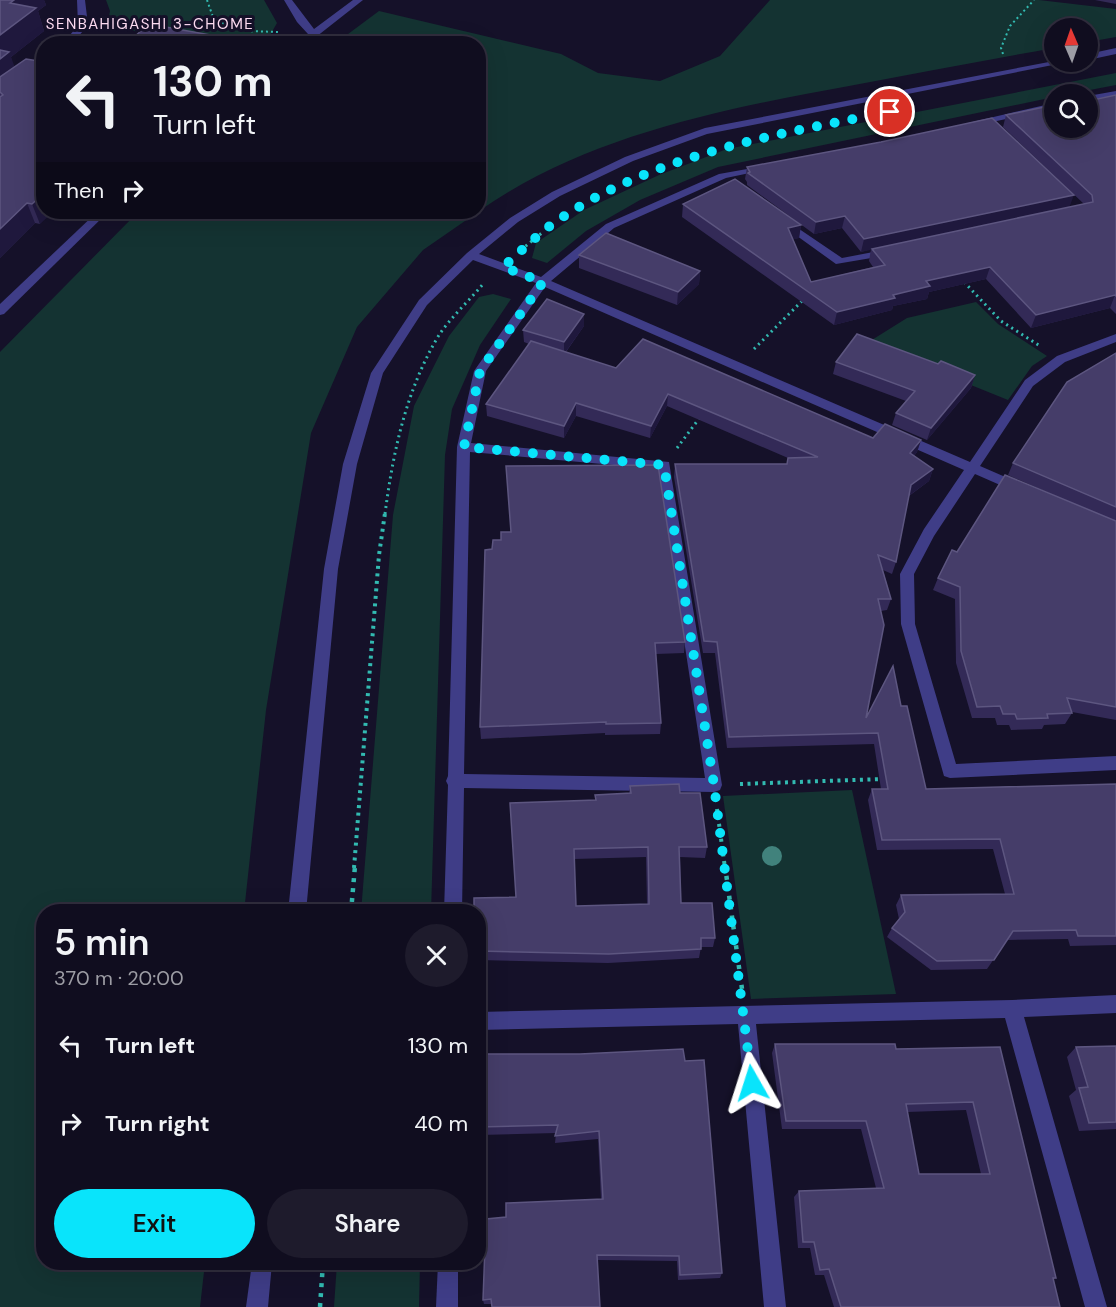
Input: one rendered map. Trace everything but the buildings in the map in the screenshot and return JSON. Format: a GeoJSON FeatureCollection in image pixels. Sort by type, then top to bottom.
{"type":"FeatureCollection","features":[{"type":"Feature","properties":{"kind":"street"},"geometry":{"type":"LineString","coordinates":[[74,36],[83,25],[81,0]]}},
{"type":"Feature","properties":{"kind":"street"},"geometry":{"type":"LineString","coordinates":[[288,0],[300,20],[313,34]]}},
{"type":"Feature","properties":{"kind":"street"},"geometry":{"type":"LineString","coordinates":[[310,36],[359,0]]}},
{"type":"Feature","properties":{"kind":"street"},"geometry":{"type":"LineString","coordinates":[[1098,55],[1116,51]]}},
{"type":"Feature","properties":{"kind":"street"},"geometry":{"type":"LineString","coordinates":[[298,904],[331,569],[350,464],[377,373],[423,303],[471,255],[514,219],[556,194],[629,159],[705,131],[1044,65]]}},
{"type":"Feature","properties":{"kind":"street"},"geometry":{"type":"LineString","coordinates":[[1098,97],[1116,94]]}},
{"type":"Feature","properties":{"kind":"street"},"geometry":{"type":"LineString","coordinates":[[964,125],[991,124],[1044,109]]}},
{"type":"Feature","properties":{"kind":"street"},"geometry":{"type":"LineString","coordinates":[[453,904],[454,781],[464,447],[480,371],[543,282],[610,226],[727,180],[780,164]]}},
{"type":"Feature","properties":{"kind":"street"},"geometry":{"type":"LineString","coordinates":[[777,216],[840,262],[906,248]]}},
{"type":"Feature","properties":{"kind":"street"},"geometry":{"type":"LineString","coordinates":[[0,311],[96,219]]}},
{"type":"Feature","properties":{"kind":"street"},"geometry":{"type":"LineString","coordinates":[[471,255],[543,282],[1028,492]]}},
{"type":"Feature","properties":{"kind":"street"},"geometry":{"type":"LineString","coordinates":[[1116,338],[1061,360],[1029,383],[929,533],[907,574],[908,624],[950,771],[1116,763]]}},
{"type":"Feature","properties":{"kind":"street"},"geometry":{"type":"LineString","coordinates":[[454,781],[714,785],[664,465],[464,447]]}},
{"type":"Feature","properties":{"kind":"street"},"geometry":{"type":"LineString","coordinates":[[486,1021],[1012,1009],[1116,1004]]}},
{"type":"Feature","properties":{"kind":"street"},"geometry":{"type":"LineString","coordinates":[[1012,1009],[1096,1307]]}},
{"type":"Feature","properties":{"kind":"street"},"geometry":{"type":"LineString","coordinates":[[746,1016],[775,1307]]}},
{"type":"Feature","properties":{"kind":"street"},"geometry":{"type":"LineString","coordinates":[[257,1307],[261,1270]]}},
{"type":"Feature","properties":{"kind":"street"},"geometry":{"type":"LineString","coordinates":[[447,1307],[448,1270]]}},
{"type":"Feature","properties":{"kind":"path"},"geometry":{"type":"LineString","coordinates":[[207,0],[214,20],[246,31],[281,32]]}},
{"type":"Feature","properties":{"kind":"path"},"geometry":{"type":"LineString","coordinates":[[1010,72],[1001,48],[1010,26],[1034,0]]}},
{"type":"Feature","properties":{"kind":"path"},"geometry":{"type":"LineString","coordinates":[[352,904],[379,555],[393,454],[414,385],[440,334],[484,282],[545,230]]}},
{"type":"Feature","properties":{"kind":"path"},"geometry":{"type":"LineString","coordinates":[[961,278],[1001,321],[1061,360]]}},
{"type":"Feature","properties":{"kind":"path"},"geometry":{"type":"LineString","coordinates":[[746,1016],[714,785],[888,779]]}},
{"type":"Feature","properties":{"kind":"path"},"geometry":{"type":"LineString","coordinates":[[320,1307],[323,1270]]}},
{"type":"Feature","properties":{"kind":"green space"},"geometry":{"type":"Polygon","coordinates":[[[106,0],[264,0],[277,23],[270,36],[162,36],[107,26],[110,11],[106,0]]]}},
{"type":"Feature","properties":{"kind":"green space"},"geometry":{"type":"Polygon","coordinates":[[[770,0],[1039,0],[1116,9],[1116,37],[1098,40],[1098,18],[1044,18],[1044,50],[801,95],[656,129],[564,163],[520,185],[486,207],[486,36],[561,54],[598,73],[660,81],[720,56],[770,0]]]}},
{"type":"Feature","properties":{"kind":"green space"},"geometry":{"type":"Polygon","coordinates":[[[379,11],[485,36],[345,36],[379,11]]]}},
{"type":"Feature","properties":{"kind":"green space"},"geometry":{"type":"Polygon","coordinates":[[[1116,73],[1116,85],[1098,88],[1098,84],[1060,84],[1116,73]]]}},
{"type":"Feature","properties":{"kind":"green space"},"geometry":{"type":"Polygon","coordinates":[[[1044,87],[1044,99],[718,167],[640,200],[586,231],[547,263],[532,258],[536,243],[584,210],[659,175],[727,149],[1044,87]]]}},
{"type":"Feature","properties":{"kind":"green space"},"geometry":{"type":"Polygon","coordinates":[[[131,219],[468,219],[423,250],[357,327],[311,433],[266,710],[245,904],[36,904],[36,1270],[204,1270],[200,1307],[0,1307],[0,352],[131,219]]]}},
{"type":"Feature","properties":{"kind":"green space"},"geometry":{"type":"Polygon","coordinates":[[[493,294],[511,299],[480,345],[452,409],[445,455],[431,904],[362,904],[393,515],[414,406],[449,336],[479,297],[493,294]]]}},
{"type":"Feature","properties":{"kind":"green space"},"geometry":{"type":"Polygon","coordinates":[[[976,302],[998,324],[1047,356],[1032,366],[1008,400],[867,343],[907,318],[976,302]]]}},
{"type":"Feature","properties":{"kind":"green space"},"geometry":{"type":"Polygon","coordinates":[[[852,790],[896,994],[751,999],[723,796],[852,790]]]}},
{"type":"Feature","properties":{"kind":"green space"},"geometry":{"type":"Polygon","coordinates":[[[337,1270],[420,1270],[419,1307],[334,1307],[337,1270]]]}},
{"type":"Feature","properties":{"kind":"district","name":"SENBAHIGASHI 3-CHOME"},"geometry":{"type":"Point","coordinates":[150,24]}},
{"type":"Feature","properties":{"kind":"route"},"geometry":{"type":"LineString","coordinates":[[752,1083],[746,1016],[714,785],[664,465],[464,447],[480,371],[543,282],[503,267],[541,233],[609,191],[669,165],[725,146],[890,112]]}}]}
